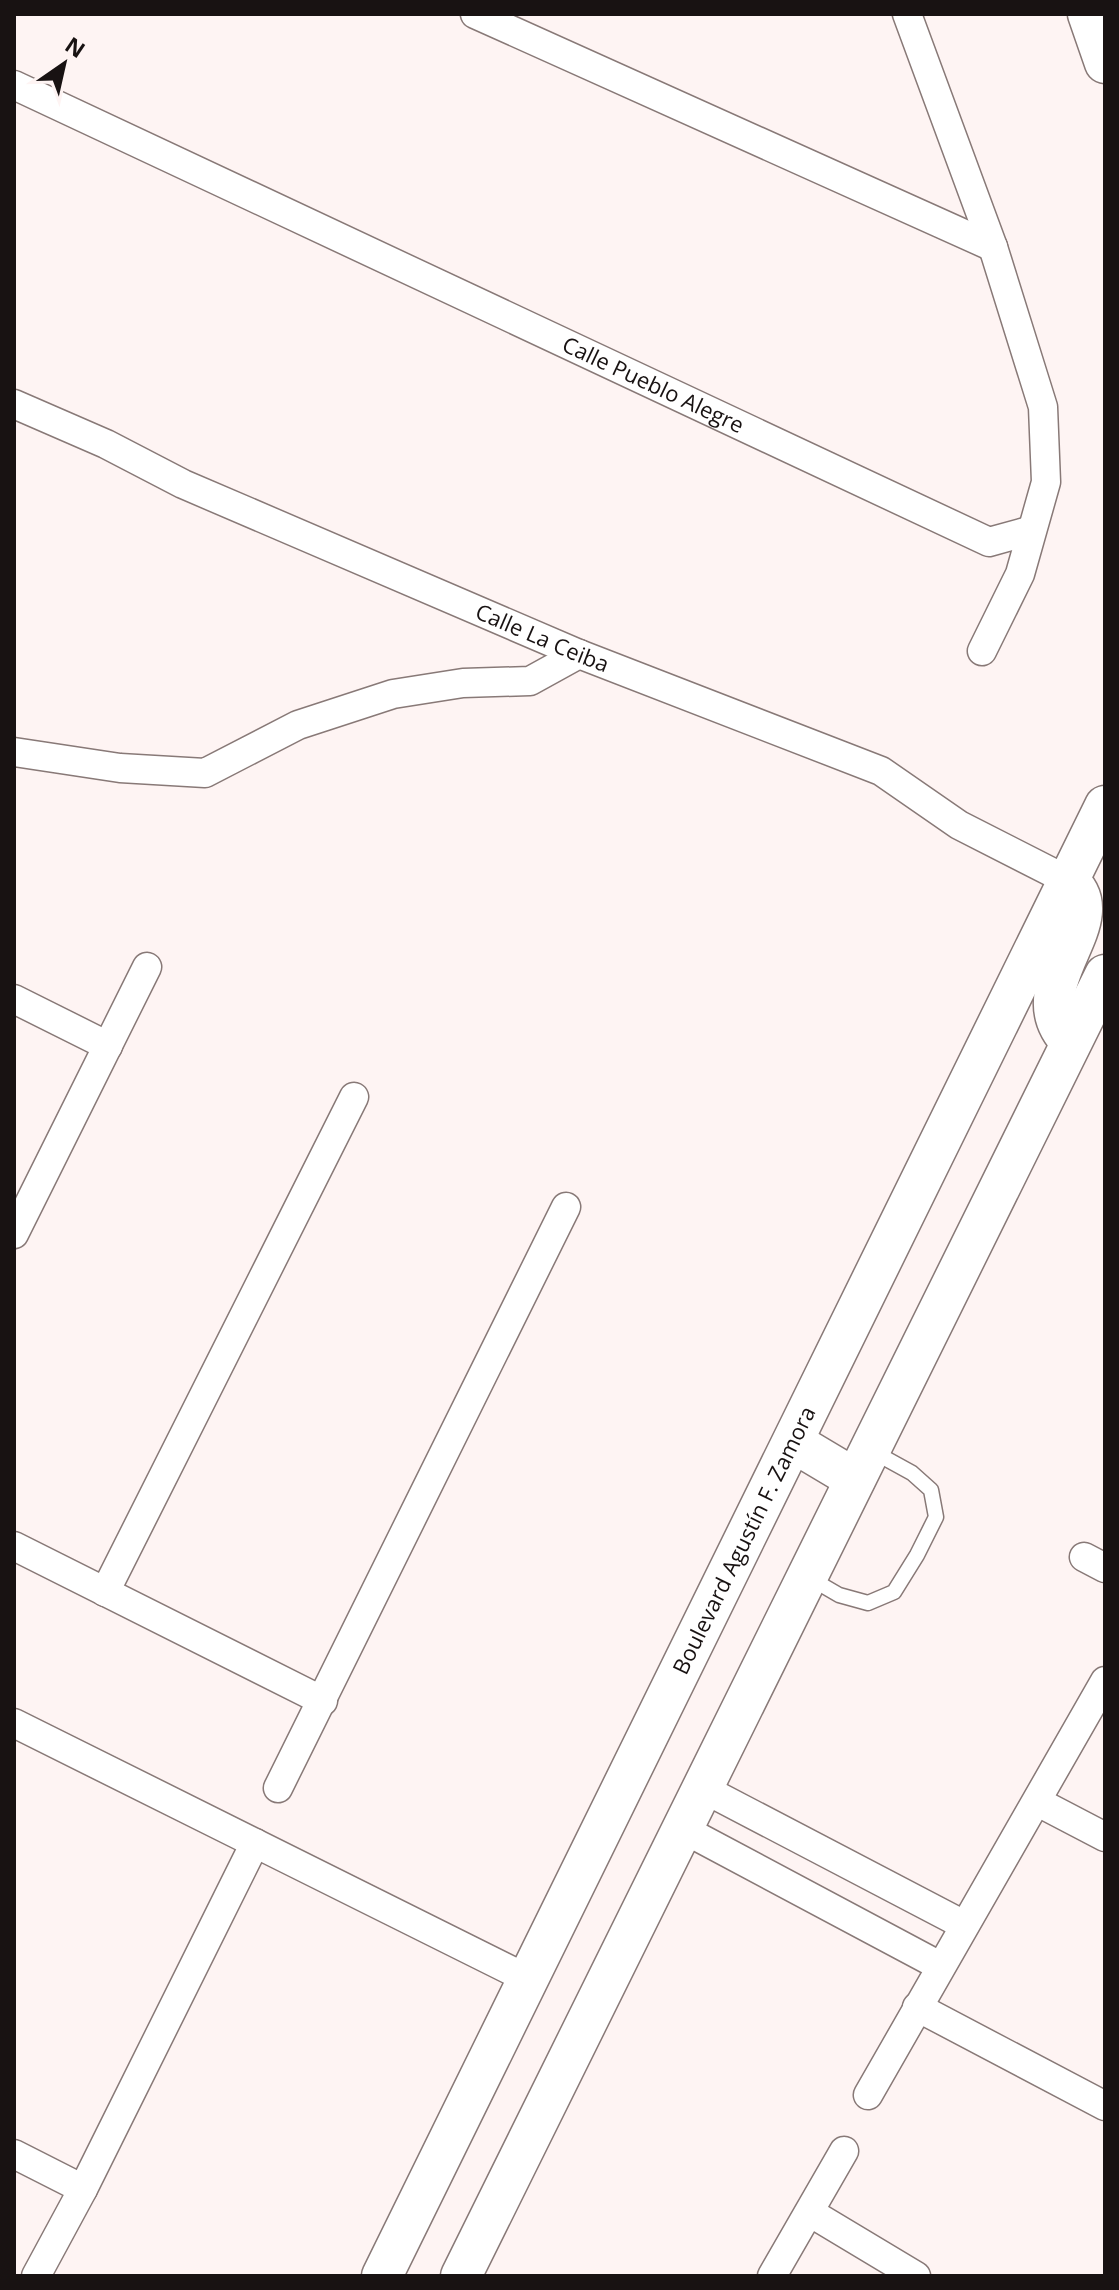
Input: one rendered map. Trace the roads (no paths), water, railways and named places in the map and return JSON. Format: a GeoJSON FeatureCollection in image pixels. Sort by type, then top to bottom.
{"type":"FeatureCollection","features":[{"type":"Feature","properties":{"kind":"street"},"geometry":{"type":"LineString","coordinates":[[475,14],[993,247]]}},
{"type":"Feature","properties":{"kind":"street"},"geometry":{"type":"LineString","coordinates":[[907,14],[993,247],[1043,407],[1046,482],[1029,531],[1020,574],[982,651]]}},
{"type":"Feature","properties":{"kind":"street"},"geometry":{"type":"LineString","coordinates":[[1088,14],[1105,63]]}},
{"type":"Feature","properties":{"kind":"street","name":"Calle Pueblo Alegre"},"geometry":{"type":"LineString","coordinates":[[14,85],[989,542],[1029,531]]}},
{"type":"Feature","properties":{"kind":"street","name":"Calle La Ceiba"},"geometry":{"type":"LineString","coordinates":[[14,404],[106,444],[183,484],[579,654],[881,771],[959,825],[1067,880]]}},
{"type":"Feature","properties":{"kind":"street"},"geometry":{"type":"LineString","coordinates":[[14,752],[120,768],[205,773],[298,725],[393,694],[463,683],[530,681],[579,654]]}},
{"type":"Feature","properties":{"kind":"street","name":"Boulevard Agustín F. Zamora"},"geometry":{"type":"LineString","coordinates":[[382,2276],[1105,806]]}},
{"type":"Feature","properties":{"kind":"street"},"geometry":{"type":"LineString","coordinates":[[1067,880],[1079,889],[1085,909],[1053,994],[1054,1018],[1071,1042]]}},
{"type":"Feature","properties":{"kind":"street"},"geometry":{"type":"LineString","coordinates":[[14,1234],[147,967]]}},
{"type":"Feature","properties":{"kind":"street"},"geometry":{"type":"LineString","coordinates":[[461,2276],[1105,975]]}},
{"type":"Feature","properties":{"kind":"street"},"geometry":{"type":"LineString","coordinates":[[14,999],[108,1046]]}},
{"type":"Feature","properties":{"kind":"street"},"geometry":{"type":"LineString","coordinates":[[105,1592],[354,1097]]}},
{"type":"Feature","properties":{"kind":"street"},"geometry":{"type":"LineString","coordinates":[[278,1788],[566,1207]]}},
{"type":"Feature","properties":{"kind":"street"},"geometry":{"type":"LineString","coordinates":[[793,1442],[862,1464]]}},
{"type":"Feature","properties":{"kind":"street"},"geometry":{"type":"LineString","coordinates":[[14,1546],[323,1701]]}},
{"type":"Feature","properties":{"kind":"street"},"geometry":{"type":"LineString","coordinates":[[868,2095],[1105,1681]]}},
{"type":"Feature","properties":{"kind":"street"},"geometry":{"type":"LineString","coordinates":[[14,1723],[528,1979]]}},
{"type":"Feature","properties":{"kind":"street"},"geometry":{"type":"LineString","coordinates":[[704,1789],[964,1925]]}},
{"type":"Feature","properties":{"kind":"street"},"geometry":{"type":"LineString","coordinates":[[1038,1802],[1105,1837]]}},
{"type":"Feature","properties":{"kind":"street"},"geometry":{"type":"LineString","coordinates":[[683,1829],[940,1966]]}},
{"type":"Feature","properties":{"kind":"street"},"geometry":{"type":"LineString","coordinates":[[36,2276],[83,2189],[255,1843]]}},
{"type":"Feature","properties":{"kind":"street"},"geometry":{"type":"LineString","coordinates":[[917,2007],[1105,2106]]}},
{"type":"Feature","properties":{"kind":"street"},"geometry":{"type":"LineString","coordinates":[[772,2276],[844,2151]]}},
{"type":"Feature","properties":{"kind":"street"},"geometry":{"type":"LineString","coordinates":[[14,2154],[83,2189]]}},
{"type":"Feature","properties":{"kind":"street"},"geometry":{"type":"LineString","coordinates":[[811,2213],[916,2276]]}},
{"type":"Feature","properties":{"kind":"lane"},"geometry":{"type":"LineString","coordinates":[[807,1577],[839,1595],[868,1603],[894,1592],[936,1517],[931,1490],[912,1473],[862,1464]]}}]}
